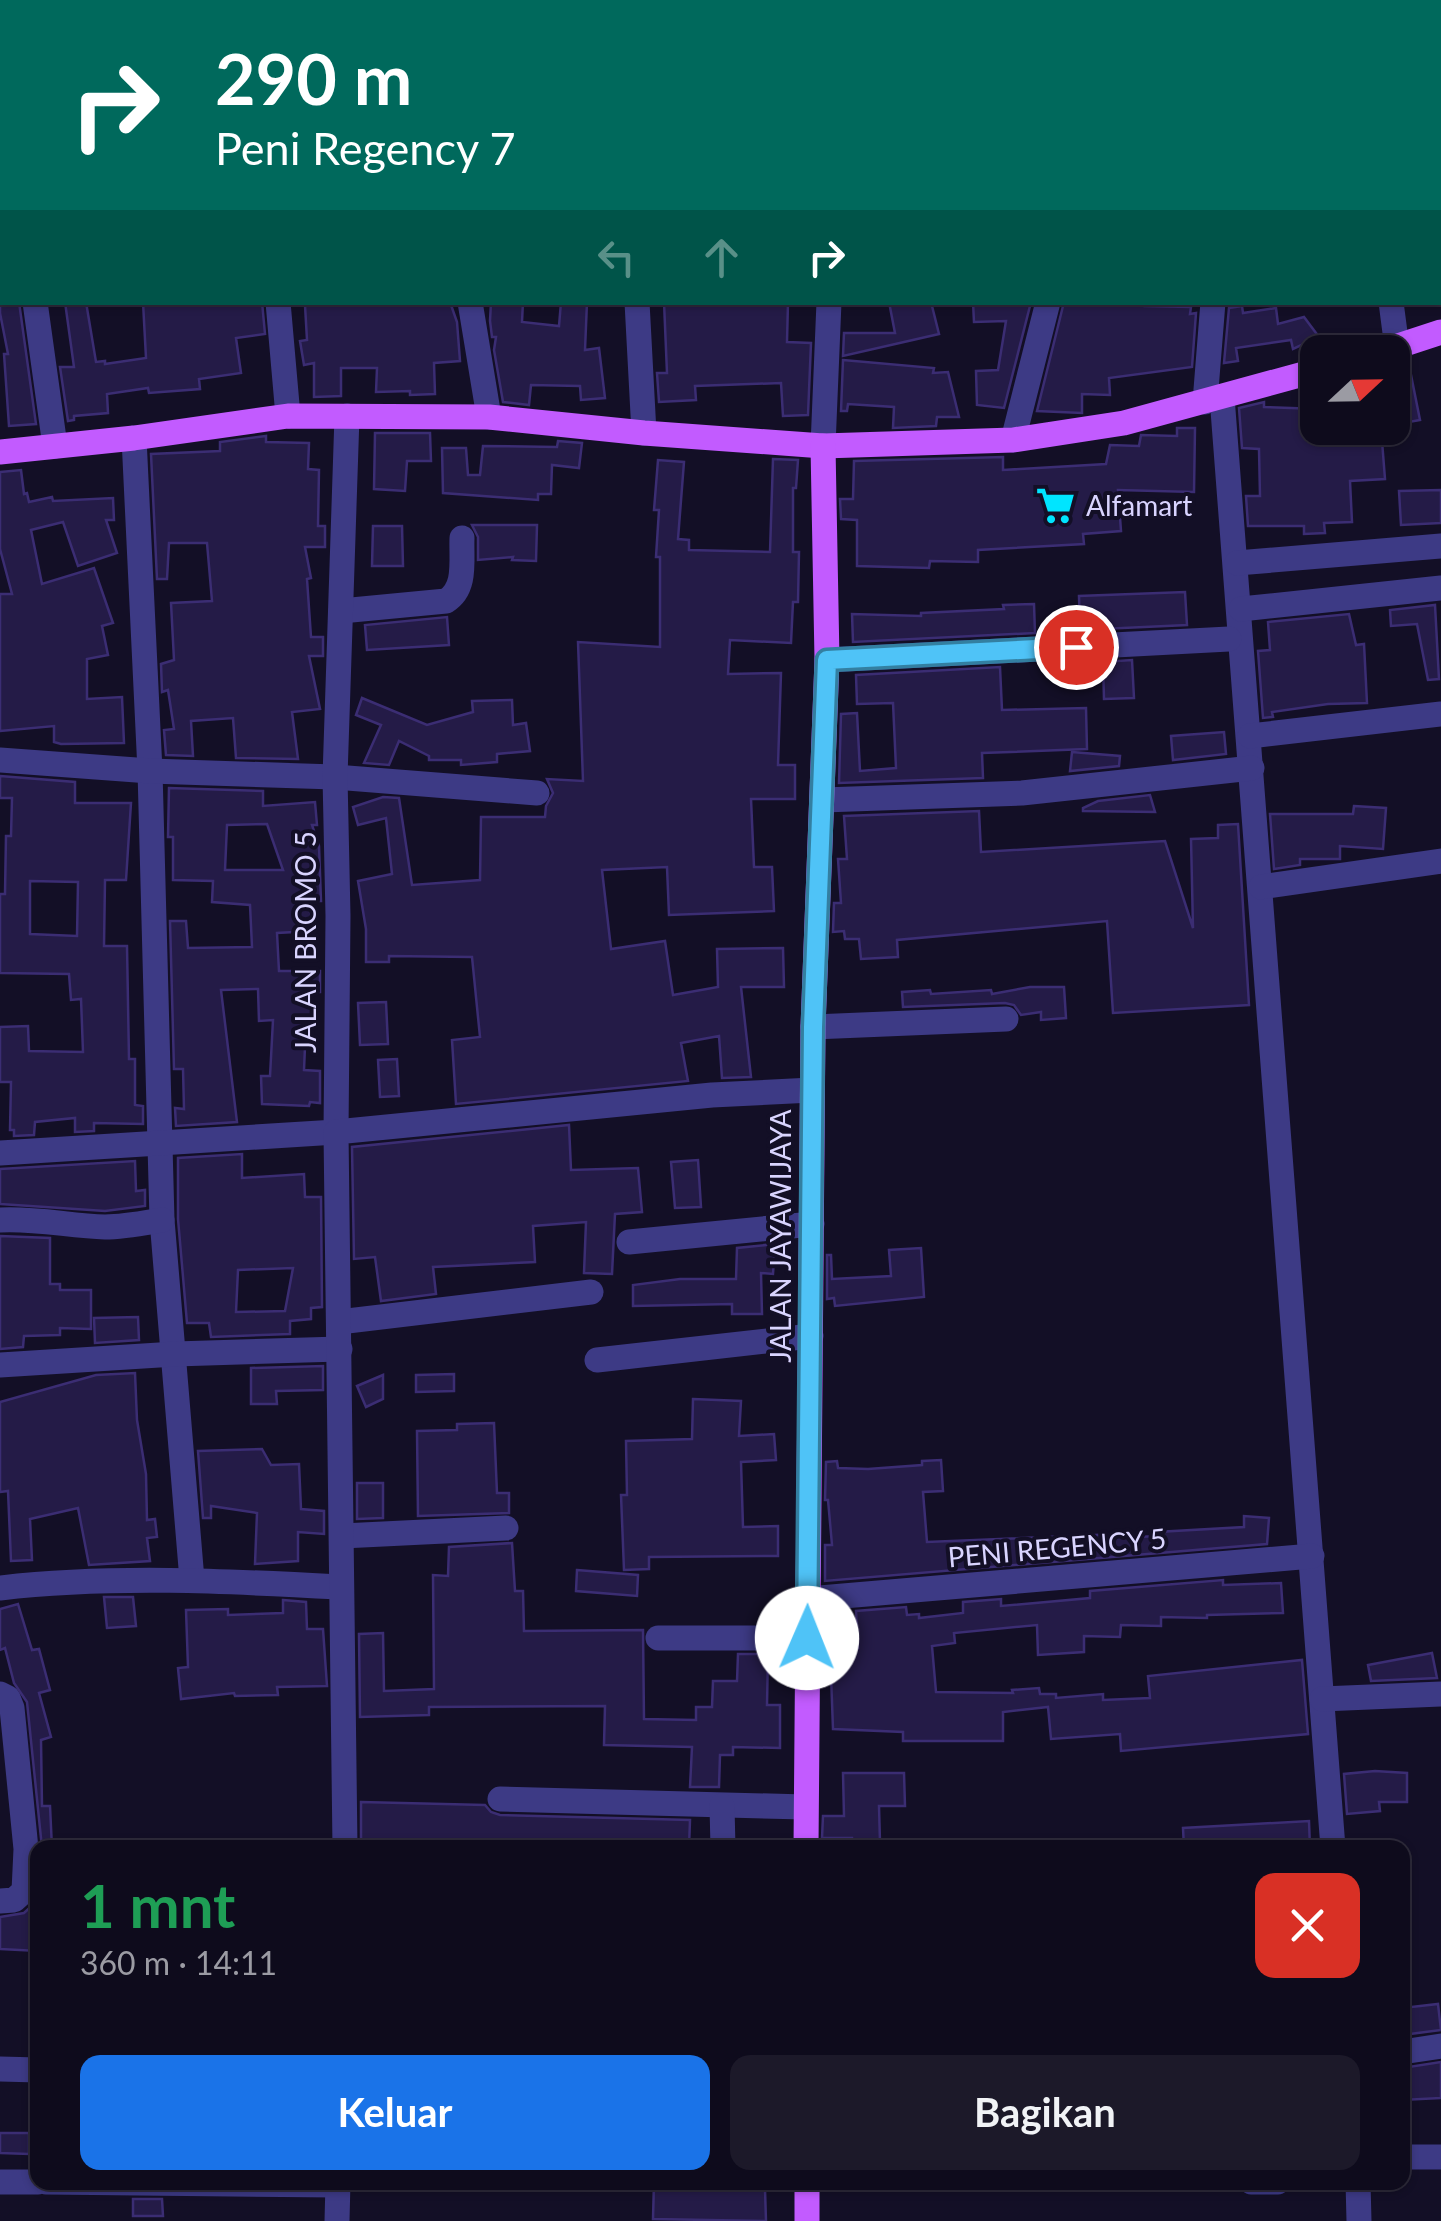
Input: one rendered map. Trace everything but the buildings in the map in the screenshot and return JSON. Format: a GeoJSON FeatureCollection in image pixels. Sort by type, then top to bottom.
{"type":"FeatureCollection","features":[{"type":"Feature","properties":{"kind":"main road"},"geometry":{"type":"LineString","coordinates":[[1410,343],[1441,332]]}},
{"type":"Feature","properties":{"kind":"main road"},"geometry":{"type":"LineString","coordinates":[[0,452],[288,416],[489,416],[644,433],[823,446],[1012,440],[1124,423],[1300,375]]}},
{"type":"Feature","properties":{"kind":"main road","name":"JALAN JAYAWIJAYA"},"geometry":{"type":"LineString","coordinates":[[806,1840],[813,1027],[827,660],[823,446]]}},
{"type":"Feature","properties":{"kind":"main road"},"geometry":{"type":"LineString","coordinates":[[807,2221],[808,2190]]}},
{"type":"Feature","properties":{"kind":"street"},"geometry":{"type":"LineString","coordinates":[[35,305],[55,446]]}},
{"type":"Feature","properties":{"kind":"street"},"geometry":{"type":"LineString","coordinates":[[278,305],[288,416]]}},
{"type":"Feature","properties":{"kind":"street"},"geometry":{"type":"LineString","coordinates":[[470,305],[489,416]]}},
{"type":"Feature","properties":{"kind":"street"},"geometry":{"type":"LineString","coordinates":[[637,305],[644,433]]}},
{"type":"Feature","properties":{"kind":"street"},"geometry":{"type":"LineString","coordinates":[[823,446],[829,305]]}},
{"type":"Feature","properties":{"kind":"street"},"geometry":{"type":"LineString","coordinates":[[1012,440],[1047,305]]}},
{"type":"Feature","properties":{"kind":"street"},"geometry":{"type":"LineString","coordinates":[[1213,305],[1214,399],[1241,609],[1333,1840]]}},
{"type":"Feature","properties":{"kind":"street"},"geometry":{"type":"LineString","coordinates":[[1390,335],[1391,305]]}},
{"type":"Feature","properties":{"kind":"street","name":"JALAN BROMO 5"},"geometry":{"type":"LineString","coordinates":[[345,1840],[335,777],[348,416]]}},
{"type":"Feature","properties":{"kind":"street"},"geometry":{"type":"LineString","coordinates":[[134,438],[150,772],[162,1220],[192,1580]]}},
{"type":"Feature","properties":{"kind":"street"},"geometry":{"type":"LineString","coordinates":[[341,611],[446,600],[455,595],[460,584],[462,538]]}},
{"type":"Feature","properties":{"kind":"street"},"geometry":{"type":"LineString","coordinates":[[1237,563],[1441,546]]}},
{"type":"Feature","properties":{"kind":"street"},"geometry":{"type":"LineString","coordinates":[[1241,609],[1441,588]]}},
{"type":"Feature","properties":{"kind":"street"},"geometry":{"type":"LineString","coordinates":[[827,660],[1230,639]]}},
{"type":"Feature","properties":{"kind":"street"},"geometry":{"type":"LineString","coordinates":[[1250,736],[1441,714]]}},
{"type":"Feature","properties":{"kind":"street"},"geometry":{"type":"LineString","coordinates":[[0,760],[150,772],[335,777],[537,792]]}},
{"type":"Feature","properties":{"kind":"street"},"geometry":{"type":"LineString","coordinates":[[823,800],[1022,793],[1252,768]]}},
{"type":"Feature","properties":{"kind":"street"},"geometry":{"type":"LineString","coordinates":[[1261,887],[1441,862]]}},
{"type":"Feature","properties":{"kind":"street"},"geometry":{"type":"LineString","coordinates":[[813,1027],[1006,1019]]}},
{"type":"Feature","properties":{"kind":"street"},"geometry":{"type":"LineString","coordinates":[[0,1153],[336,1132],[712,1095],[812,1090]]}},
{"type":"Feature","properties":{"kind":"street"},"geometry":{"type":"LineString","coordinates":[[0,1220],[38,1218],[111,1227],[162,1220]]}},
{"type":"Feature","properties":{"kind":"street"},"geometry":{"type":"LineString","coordinates":[[629,1242],[812,1224]]}},
{"type":"Feature","properties":{"kind":"street"},"geometry":{"type":"LineString","coordinates":[[339,1322],[591,1292]]}},
{"type":"Feature","properties":{"kind":"street"},"geometry":{"type":"LineString","coordinates":[[597,1360],[811,1336]]}},
{"type":"Feature","properties":{"kind":"street"},"geometry":{"type":"LineString","coordinates":[[0,1365],[340,1349]]}},
{"type":"Feature","properties":{"kind":"street"},"geometry":{"type":"LineString","coordinates":[[342,1536],[506,1528]]}},
{"type":"Feature","properties":{"kind":"street","name":"PENI REGENCY 5"},"geometry":{"type":"LineString","coordinates":[[808,1599],[1312,1556]]}},
{"type":"Feature","properties":{"kind":"street"},"geometry":{"type":"LineString","coordinates":[[0,1588],[43,1582],[192,1580],[340,1587]]}},
{"type":"Feature","properties":{"kind":"street"},"geometry":{"type":"LineString","coordinates":[[658,1638],[807,1638]]}},
{"type":"Feature","properties":{"kind":"street"},"geometry":{"type":"LineString","coordinates":[[0,1694],[8,1698],[12,1708],[11,1810],[26,1849],[24,1891],[14,1900],[0,1901]]}},
{"type":"Feature","properties":{"kind":"street"},"geometry":{"type":"LineString","coordinates":[[1322,1700],[1441,1694]]}},
{"type":"Feature","properties":{"kind":"street"},"geometry":{"type":"LineString","coordinates":[[500,1799],[805,1807]]}},
{"type":"Feature","properties":{"kind":"street"},"geometry":{"type":"LineString","coordinates":[[722,1806],[723,1840]]}},
{"type":"Feature","properties":{"kind":"street"},"geometry":{"type":"LineString","coordinates":[[1410,2051],[1441,2046]]}},
{"type":"Feature","properties":{"kind":"street"},"geometry":{"type":"LineString","coordinates":[[0,2069],[30,2070]]}},
{"type":"Feature","properties":{"kind":"street"},"geometry":{"type":"LineString","coordinates":[[1410,2157],[1441,2156]]}},
{"type":"Feature","properties":{"kind":"street"},"geometry":{"type":"LineString","coordinates":[[0,2182],[30,2182]]}},
{"type":"Feature","properties":{"kind":"street"},"geometry":{"type":"LineString","coordinates":[[337,2221],[338,2190]]}},
{"type":"Feature","properties":{"kind":"street"},"geometry":{"type":"LineString","coordinates":[[1358,2190],[1359,2221]]}},
{"type":"Feature","properties":{"kind":"place","name":"Alfamart"},"geometry":{"type":"Point","coordinates":[1056,506]}},
{"type":"Feature","properties":{"kind":"route"},"geometry":{"type":"LineString","coordinates":[[807,1638],[813,1027],[827,660],[1076,647]]}}]}
